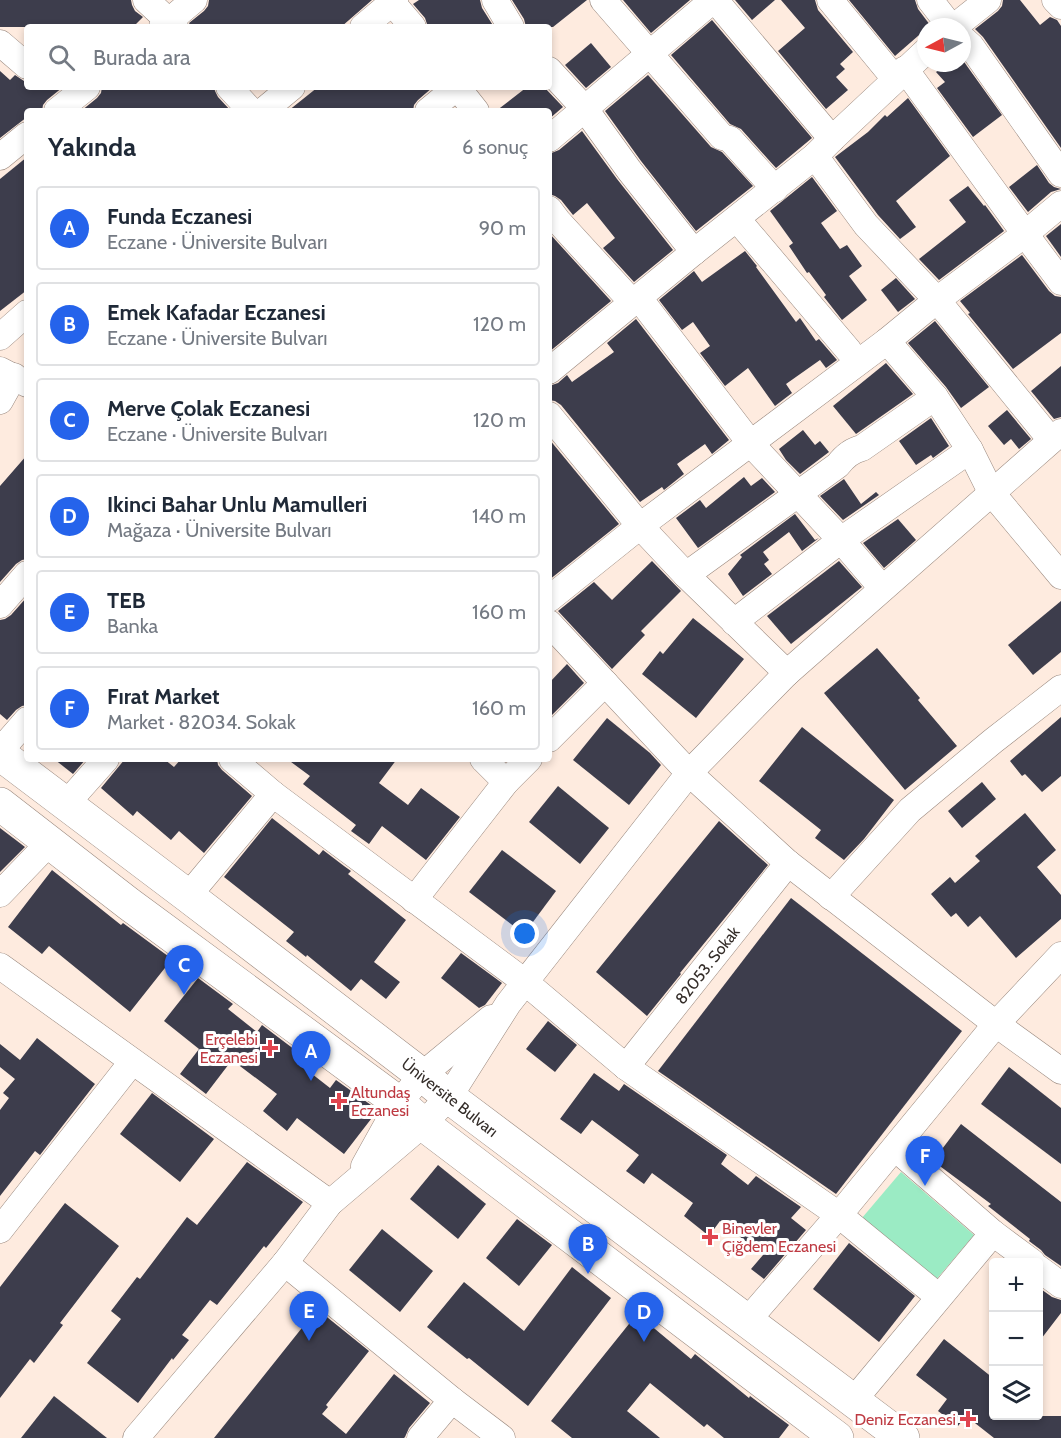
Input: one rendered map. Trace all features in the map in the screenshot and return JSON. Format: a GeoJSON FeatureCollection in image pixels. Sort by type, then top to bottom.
{"type":"FeatureCollection","features":[{"type":"Feature","properties":{"kind":"main road","name":"Üniversite Bulvarı"},"geometry":{"type":"LineString","coordinates":[[0,753],[449,1097],[903,1438]]}},
{"type":"Feature","properties":{"kind":"main road"},"geometry":{"type":"LineString","coordinates":[[0,804],[129,904],[399,1103],[423,1124],[833,1437]]}},
{"type":"Feature","properties":{"kind":"street"},"geometry":{"type":"LineString","coordinates":[[146,0],[167,24]]}},
{"type":"Feature","properties":{"kind":"street"},"geometry":{"type":"LineString","coordinates":[[169,24],[194,0]]}},
{"type":"Feature","properties":{"kind":"street"},"geometry":{"type":"LineString","coordinates":[[495,0],[509,24]]}},
{"type":"Feature","properties":{"kind":"street"},"geometry":{"type":"LineString","coordinates":[[603,0],[722,137],[730,139],[775,189]]}},
{"type":"Feature","properties":{"kind":"street"},"geometry":{"type":"LineString","coordinates":[[136,1438],[285,1263],[330,1203],[423,1124],[449,1097],[508,1004],[689,773],[787,673],[1056,436],[937,300],[866,225],[823,148],[714,0],[552,136]]}},
{"type":"Feature","properties":{"kind":"street"},"geometry":{"type":"LineString","coordinates":[[830,0],[900,74],[1061,282]]}},
{"type":"Feature","properties":{"kind":"street"},"geometry":{"type":"LineString","coordinates":[[930,0],[945,18]]}},
{"type":"Feature","properties":{"kind":"street"},"geometry":{"type":"LineString","coordinates":[[964,18],[988,0]]}},
{"type":"Feature","properties":{"kind":"street"},"geometry":{"type":"LineString","coordinates":[[1055,0],[1061,6]]}},
{"type":"Feature","properties":{"kind":"street"},"geometry":{"type":"LineString","coordinates":[[366,24],[393,1],[411,24]]}},
{"type":"Feature","properties":{"kind":"street"},"geometry":{"type":"LineString","coordinates":[[0,43],[24,63]]}},
{"type":"Feature","properties":{"kind":"street"},"geometry":{"type":"LineString","coordinates":[[971,46],[1061,174]]}},
{"type":"Feature","properties":{"kind":"street"},"geometry":{"type":"LineString","coordinates":[[552,369],[775,189],[823,148],[917,59]]}},
{"type":"Feature","properties":{"kind":"street"},"geometry":{"type":"LineString","coordinates":[[552,73],[585,109],[629,170],[694,252]]}},
{"type":"Feature","properties":{"kind":"street"},"geometry":{"type":"LineString","coordinates":[[232,90],[248,108]]}},
{"type":"Feature","properties":{"kind":"street"},"geometry":{"type":"LineString","coordinates":[[267,108],[288,90]]}},
{"type":"Feature","properties":{"kind":"street"},"geometry":{"type":"LineString","coordinates":[[432,108],[453,90]]}},
{"type":"Feature","properties":{"kind":"street"},"geometry":{"type":"LineString","coordinates":[[459,90],[474,108]]}},
{"type":"Feature","properties":{"kind":"street"},"geometry":{"type":"LineString","coordinates":[[0,157],[24,137]]}},
{"type":"Feature","properties":{"kind":"street"},"geometry":{"type":"LineString","coordinates":[[552,597],[640,526],[887,341],[1061,204]]}},
{"type":"Feature","properties":{"kind":"street"},"geometry":{"type":"LineString","coordinates":[[737,219],[849,351]]}},
{"type":"Feature","properties":{"kind":"street"},"geometry":{"type":"LineString","coordinates":[[552,220],[636,301],[751,444],[841,540],[882,588]]}},
{"type":"Feature","properties":{"kind":"street"},"geometry":{"type":"LineString","coordinates":[[0,337],[24,316]]}},
{"type":"Feature","properties":{"kind":"street"},"geometry":{"type":"LineString","coordinates":[[887,341],[935,397],[970,450],[991,492],[1061,576]]}},
{"type":"Feature","properties":{"kind":"street"},"geometry":{"type":"LineString","coordinates":[[0,400],[14,377]]}},
{"type":"Feature","properties":{"kind":"street"},"geometry":{"type":"LineString","coordinates":[[686,575],[838,465],[856,449],[862,448],[935,397]]}},
{"type":"Feature","properties":{"kind":"street"},"geometry":{"type":"LineString","coordinates":[[552,419],[640,526],[686,575],[787,673]]}},
{"type":"Feature","properties":{"kind":"street"},"geometry":{"type":"LineString","coordinates":[[734,622],[841,540],[970,450]]}},
{"type":"Feature","properties":{"kind":"street"},"geometry":{"type":"LineString","coordinates":[[0,605],[24,577]]}},
{"type":"Feature","properties":{"kind":"street"},"geometry":{"type":"LineString","coordinates":[[552,626],[689,773],[788,863],[996,1024],[1061,1071]]}},
{"type":"Feature","properties":{"kind":"street"},"geometry":{"type":"LineString","coordinates":[[552,736],[605,683]]}},
{"type":"Feature","properties":{"kind":"street"},"geometry":{"type":"LineString","coordinates":[[831,897],[909,810],[1061,688]]}},
{"type":"Feature","properties":{"kind":"street"},"geometry":{"type":"LineString","coordinates":[[0,753],[24,724]]}},
{"type":"Feature","properties":{"kind":"street"},"geometry":{"type":"LineString","coordinates":[[66,804],[103,762]]}},
{"type":"Feature","properties":{"kind":"street"},"geometry":{"type":"LineString","coordinates":[[236,762],[273,794],[525,982],[626,1066],[839,1215],[939,1297]]}},
{"type":"Feature","properties":{"kind":"street"},"geometry":{"type":"LineString","coordinates":[[486,762],[506,782]]}},
{"type":"Feature","properties":{"kind":"street"},"geometry":{"type":"LineString","coordinates":[[414,900],[506,782],[526,762]]}},
{"type":"Feature","properties":{"kind":"street"},"geometry":{"type":"LineString","coordinates":[[188,896],[273,794]]}},
{"type":"Feature","properties":{"kind":"street"},"geometry":{"type":"LineString","coordinates":[[0,894],[50,842]]}},
{"type":"Feature","properties":{"kind":"street","name":"82053. Sokak"},"geometry":{"type":"LineString","coordinates":[[626,1066],[788,863]]}},
{"type":"Feature","properties":{"kind":"street"},"geometry":{"type":"LineString","coordinates":[[747,1321],[839,1215],[996,1024],[1061,955]]}},
{"type":"Feature","properties":{"kind":"street"},"geometry":{"type":"LineString","coordinates":[[0,966],[330,1203]]}},
{"type":"Feature","properties":{"kind":"street"},"geometry":{"type":"LineString","coordinates":[[357,1180],[399,1103],[422,1075],[508,1004]]}},
{"type":"Feature","properties":{"kind":"street"},"geometry":{"type":"LineString","coordinates":[[0,1230],[132,1062]]}},
{"type":"Feature","properties":{"kind":"street"},"geometry":{"type":"LineString","coordinates":[[895,1148],[993,1233],[1026,1258]]}},
{"type":"Feature","properties":{"kind":"street"},"geometry":{"type":"LineString","coordinates":[[853,1401],[993,1233]]}},
{"type":"Feature","properties":{"kind":"street"},"geometry":{"type":"LineString","coordinates":[[285,1263],[452,1400],[502,1438]]}},
{"type":"Feature","properties":{"kind":"street"},"geometry":{"type":"LineString","coordinates":[[1043,1272],[1061,1285]]}},
{"type":"Feature","properties":{"kind":"street"},"geometry":{"type":"LineString","coordinates":[[420,1438],[452,1400]]}},
{"type":"Feature","properties":{"kind":"green space"},"geometry":{"type":"Polygon","coordinates":[[[901,1172],[974,1235],[929,1288],[856,1225],[901,1172]]]}},
{"type":"Feature","properties":{"kind":"building"},"geometry":{"type":"Polygon","coordinates":[[[0,0],[131,0],[135,11],[143,17],[136,24],[24,24],[24,27],[0,27],[0,0]]]}},
{"type":"Feature","properties":{"kind":"building"},"geometry":{"type":"Polygon","coordinates":[[[209,0],[372,0],[344,24],[190,24],[208,6],[209,0]]]}},
{"type":"Feature","properties":{"kind":"building"},"geometry":{"type":"Polygon","coordinates":[[[419,0],[480,0],[482,8],[492,24],[427,24],[425,18],[413,4],[419,0]]]}},
{"type":"Feature","properties":{"kind":"building"},"geometry":{"type":"Polygon","coordinates":[[[512,0],[587,0],[553,27],[552,24],[525,24],[512,0]]]}},
{"type":"Feature","properties":{"kind":"building"},"geometry":{"type":"Polygon","coordinates":[[[623,0],[690,0],[651,33],[623,0]]]}},
{"type":"Feature","properties":{"kind":"building"},"geometry":{"type":"Polygon","coordinates":[[[735,0],[775,0],[752,20],[735,0]]]}},
{"type":"Feature","properties":{"kind":"building"},"geometry":{"type":"Polygon","coordinates":[[[781,0],[815,0],[818,10],[853,52],[840,64],[845,69],[836,77],[848,90],[826,109],[778,51],[805,28],[781,0]]]}},
{"type":"Feature","properties":{"kind":"building"},"geometry":{"type":"Polygon","coordinates":[[[849,0],[915,0],[925,18],[917,18],[917,37],[895,56],[849,0]]]}},
{"type":"Feature","properties":{"kind":"building"},"geometry":{"type":"Polygon","coordinates":[[[1003,0],[1020,0],[1040,25],[1050,17],[1057,20],[1061,26],[1061,148],[975,29],[998,11],[1003,0]]]}},
{"type":"Feature","properties":{"kind":"building"},"geometry":{"type":"Polygon","coordinates":[[[712,20],[812,138],[776,168],[741,129],[730,124],[671,55],[712,20]]]}},
{"type":"Feature","properties":{"kind":"building"},"geometry":{"type":"Polygon","coordinates":[[[591,43],[611,67],[586,88],[565,65],[591,43]]]}},
{"type":"Feature","properties":{"kind":"building"},"geometry":{"type":"Polygon","coordinates":[[[0,71],[10,80],[15,75],[24,81],[24,90],[59,90],[47,100],[42,108],[24,108],[24,119],[0,138],[0,71]]]}},
{"type":"Feature","properties":{"kind":"building"},"geometry":{"type":"Polygon","coordinates":[[[936,72],[971,72],[1002,115],[973,137],[937,88],[945,82],[936,72]]]}},
{"type":"Feature","properties":{"kind":"building"},"geometry":{"type":"Polygon","coordinates":[[[648,75],[711,147],[722,152],[753,186],[696,231],[605,111],[648,75]]]}},
{"type":"Feature","properties":{"kind":"building"},"geometry":{"type":"Polygon","coordinates":[[[102,90],[215,90],[228,108],[85,108],[102,90]]]}},
{"type":"Feature","properties":{"kind":"building"},"geometry":{"type":"Polygon","coordinates":[[[314,90],[430,90],[418,100],[414,108],[292,108],[314,90]]]}},
{"type":"Feature","properties":{"kind":"building"},"geometry":{"type":"Polygon","coordinates":[[[523,90],[547,90],[563,107],[552,116],[552,108],[500,108],[523,90]]]}},
{"type":"Feature","properties":{"kind":"building"},"geometry":{"type":"Polygon","coordinates":[[[908,98],[950,156],[896,201],[916,227],[900,239],[878,215],[835,157],[908,98]]]}},
{"type":"Feature","properties":{"kind":"building"},"geometry":{"type":"Polygon","coordinates":[[[582,131],[673,250],[634,282],[603,248],[615,238],[587,203],[573,215],[561,200],[552,195],[552,153],[559,150],[582,131]]]}},
{"type":"Feature","properties":{"kind":"building"},"geometry":{"type":"Polygon","coordinates":[[[24,159],[24,292],[0,311],[0,179],[24,159]]]}},
{"type":"Feature","properties":{"kind":"building"},"geometry":{"type":"Polygon","coordinates":[[[1037,165],[1049,183],[1061,189],[1051,192],[1028,212],[1009,187],[1037,165]]]}},
{"type":"Feature","properties":{"kind":"building"},"geometry":{"type":"Polygon","coordinates":[[[812,177],[837,211],[821,223],[840,249],[847,245],[862,266],[849,276],[867,300],[842,320],[789,246],[793,243],[770,211],[812,177]]]}},
{"type":"Feature","properties":{"kind":"building"},"geometry":{"type":"Polygon","coordinates":[[[968,186],[1004,231],[939,280],[919,259],[966,222],[949,200],[968,186]]]}},
{"type":"Feature","properties":{"kind":"building"},"geometry":{"type":"Polygon","coordinates":[[[1061,224],[1061,257],[1046,236],[1061,224]]]}},
{"type":"Feature","properties":{"kind":"building"},"geometry":{"type":"Polygon","coordinates":[[[552,236],[611,301],[552,350],[552,236]]]}},
{"type":"Feature","properties":{"kind":"building"},"geometry":{"type":"Polygon","coordinates":[[[745,251],[796,322],[800,318],[816,341],[819,339],[837,360],[826,368],[820,360],[786,384],[792,393],[775,406],[748,368],[725,386],[700,353],[710,346],[693,322],[682,330],[659,300],[694,271],[702,282],[745,251]]]}},
{"type":"Feature","properties":{"kind":"building"},"geometry":{"type":"Polygon","coordinates":[[[1022,255],[1049,291],[1061,297],[1061,333],[1013,369],[960,301],[1022,255]]]}},
{"type":"Feature","properties":{"kind":"building"},"geometry":{"type":"Polygon","coordinates":[[[896,278],[915,299],[898,312],[881,290],[896,278]]]}},
{"type":"Feature","properties":{"kind":"building"},"geometry":{"type":"Polygon","coordinates":[[[636,319],[729,440],[712,454],[705,444],[677,464],[684,474],[664,490],[662,487],[640,502],[561,405],[552,400],[552,385],[567,375],[572,382],[614,352],[607,343],[636,319]]]}},
{"type":"Feature","properties":{"kind":"building"},"geometry":{"type":"Polygon","coordinates":[[[935,321],[989,387],[961,408],[908,343],[935,321]]]}},
{"type":"Feature","properties":{"kind":"building"},"geometry":{"type":"Polygon","coordinates":[[[886,363],[913,394],[856,434],[833,406],[886,363]]]}},
{"type":"Feature","properties":{"kind":"building"},"geometry":{"type":"Polygon","coordinates":[[[1061,366],[1061,417],[1054,419],[1031,391],[1061,366]]]}},
{"type":"Feature","properties":{"kind":"building"},"geometry":{"type":"Polygon","coordinates":[[[1007,410],[1031,439],[1019,449],[1011,439],[1004,445],[988,426],[1007,410]]]}},
{"type":"Feature","properties":{"kind":"building"},"geometry":{"type":"Polygon","coordinates":[[[931,418],[949,446],[933,458],[931,455],[916,465],[899,441],[931,418]]]}},
{"type":"Feature","properties":{"kind":"building"},"geometry":{"type":"Polygon","coordinates":[[[803,430],[815,445],[820,441],[829,452],[800,474],[779,449],[803,430]]]}},
{"type":"Feature","properties":{"kind":"building"},"geometry":{"type":"Polygon","coordinates":[[[552,443],[619,524],[552,578],[552,443]]]}},
{"type":"Feature","properties":{"kind":"building"},"geometry":{"type":"Polygon","coordinates":[[[24,458],[24,560],[16,564],[0,582],[0,486],[24,458]]]}},
{"type":"Feature","properties":{"kind":"building"},"geometry":{"type":"Polygon","coordinates":[[[744,477],[751,486],[762,478],[775,492],[698,548],[676,518],[700,500],[706,508],[744,477]]]}},
{"type":"Feature","properties":{"kind":"building"},"geometry":{"type":"Polygon","coordinates":[[[844,479],[861,504],[876,492],[879,495],[843,520],[820,496],[844,479]]]}},
{"type":"Feature","properties":{"kind":"building"},"geometry":{"type":"Polygon","coordinates":[[[795,514],[815,540],[819,538],[802,551],[789,532],[763,552],[769,560],[764,564],[772,574],[743,596],[728,574],[742,557],[740,555],[795,514]]]}},
{"type":"Feature","properties":{"kind":"building"},"geometry":{"type":"Polygon","coordinates":[[[898,519],[916,540],[884,568],[863,543],[898,519]]]}},
{"type":"Feature","properties":{"kind":"building"},"geometry":{"type":"Polygon","coordinates":[[[652,561],[681,591],[641,631],[645,635],[612,669],[558,611],[594,582],[612,600],[652,561]]]}},
{"type":"Feature","properties":{"kind":"building"},"geometry":{"type":"Polygon","coordinates":[[[839,561],[862,587],[791,644],[767,616],[839,561]]]}},
{"type":"Feature","properties":{"kind":"building"},"geometry":{"type":"Polygon","coordinates":[[[24,600],[24,706],[16,710],[7,720],[0,714],[0,620],[11,615],[24,600]]]}},
{"type":"Feature","properties":{"kind":"building"},"geometry":{"type":"Polygon","coordinates":[[[1061,601],[1061,652],[1033,675],[1008,645],[1061,601]]]}},
{"type":"Feature","properties":{"kind":"building"},"geometry":{"type":"Polygon","coordinates":[[[693,618],[744,659],[696,718],[642,674],[660,651],[663,654],[693,618]]]}},
{"type":"Feature","properties":{"kind":"building"},"geometry":{"type":"Polygon","coordinates":[[[877,648],[957,746],[905,790],[824,693],[877,648]]]}},
{"type":"Feature","properties":{"kind":"building"},"geometry":{"type":"Polygon","coordinates":[[[567,664],[584,683],[552,715],[552,680],[567,664]]]}},
{"type":"Feature","properties":{"kind":"building"},"geometry":{"type":"Polygon","coordinates":[[[1061,717],[1061,776],[1042,792],[1025,774],[1022,776],[1010,761],[1061,717]]]}},
{"type":"Feature","properties":{"kind":"building"},"geometry":{"type":"Polygon","coordinates":[[[607,718],[650,753],[661,765],[629,805],[573,760],[607,718]]]}},
{"type":"Feature","properties":{"kind":"building"},"geometry":{"type":"Polygon","coordinates":[[[802,727],[894,800],[864,839],[844,860],[815,838],[821,830],[759,781],[802,727]]]}},
{"type":"Feature","properties":{"kind":"building"},"geometry":{"type":"Polygon","coordinates":[[[58,762],[83,762],[73,774],[58,762]]]}},
{"type":"Feature","properties":{"kind":"building"},"geometry":{"type":"Polygon","coordinates":[[[123,762],[168,762],[174,767],[178,762],[218,762],[222,770],[252,796],[204,853],[179,831],[171,840],[137,811],[133,816],[101,788],[123,762]]]}},
{"type":"Feature","properties":{"kind":"building"},"geometry":{"type":"Polygon","coordinates":[[[291,762],[395,762],[379,783],[408,805],[421,788],[460,817],[426,860],[382,826],[369,844],[351,831],[356,825],[303,784],[310,776],[291,762]]]}},
{"type":"Feature","properties":{"kind":"building"},"geometry":{"type":"Polygon","coordinates":[[[982,782],[996,799],[962,828],[948,811],[982,782]]]}},
{"type":"Feature","properties":{"kind":"building"},"geometry":{"type":"Polygon","coordinates":[[[558,786],[609,828],[580,864],[529,822],[558,786]]]}},
{"type":"Feature","properties":{"kind":"building"},"geometry":{"type":"Polygon","coordinates":[[[1025,813],[1056,850],[1037,867],[1061,895],[1061,919],[1016,958],[980,916],[968,927],[956,913],[951,917],[931,894],[950,877],[955,883],[980,861],[975,856],[1025,813]]]}},
{"type":"Feature","properties":{"kind":"building"},"geometry":{"type":"Polygon","coordinates":[[[272,818],[319,855],[323,850],[351,871],[348,874],[406,920],[374,962],[400,982],[386,999],[361,979],[351,991],[286,941],[294,932],[224,877],[272,818]]]}},
{"type":"Feature","properties":{"kind":"building"},"geometry":{"type":"Polygon","coordinates":[[[719,821],[768,865],[647,1016],[596,972],[719,821]]]}},
{"type":"Feature","properties":{"kind":"building"},"geometry":{"type":"Polygon","coordinates":[[[0,828],[25,847],[0,872],[0,828]]]}},
{"type":"Feature","properties":{"kind":"building"},"geometry":{"type":"Polygon","coordinates":[[[502,850],[556,891],[524,934],[469,892],[502,850]]]}},
{"type":"Feature","properties":{"kind":"building"},"geometry":{"type":"Polygon","coordinates":[[[52,870],[121,925],[123,923],[172,959],[130,1012],[49,946],[42,954],[8,927],[52,870]]]}},
{"type":"Feature","properties":{"kind":"building"},"geometry":{"type":"Polygon","coordinates":[[[791,898],[962,1031],[836,1194],[658,1071],[791,898]]]}},
{"type":"Feature","properties":{"kind":"building"},"geometry":{"type":"Polygon","coordinates":[[[461,953],[502,983],[485,1005],[479,1008],[441,978],[461,953]]]}},
{"type":"Feature","properties":{"kind":"building"},"geometry":{"type":"Polygon","coordinates":[[[198,978],[233,1004],[228,1009],[257,1032],[262,1025],[303,1056],[298,1063],[330,1088],[336,1080],[378,1110],[344,1154],[297,1118],[287,1131],[263,1111],[277,1094],[232,1060],[206,1094],[180,1074],[199,1049],[164,1021],[198,978]]]}},
{"type":"Feature","properties":{"kind":"building"},"geometry":{"type":"Polygon","coordinates":[[[548,1021],[577,1045],[555,1072],[526,1049],[548,1021]]]}},
{"type":"Feature","properties":{"kind":"building"},"geometry":{"type":"Polygon","coordinates":[[[37,1038],[95,1084],[40,1155],[35,1151],[0,1196],[0,1110],[9,1098],[3,1093],[15,1079],[0,1067],[0,1044],[20,1060],[37,1038]]]}},
{"type":"Feature","properties":{"kind":"building"},"geometry":{"type":"Polygon","coordinates":[[[1009,1067],[1061,1108],[1061,1164],[981,1104],[1009,1067]]]}},
{"type":"Feature","properties":{"kind":"building"},"geometry":{"type":"Polygon","coordinates":[[[594,1073],[619,1091],[624,1084],[727,1155],[721,1164],[748,1185],[756,1176],[801,1207],[791,1218],[806,1230],[764,1279],[751,1269],[763,1255],[720,1221],[709,1236],[684,1216],[693,1203],[652,1173],[644,1184],[626,1171],[639,1155],[592,1120],[581,1134],[560,1119],[594,1073]]]}},
{"type":"Feature","properties":{"kind":"building"},"geometry":{"type":"Polygon","coordinates":[[[152,1093],[214,1139],[180,1182],[120,1134],[152,1093]]]}},
{"type":"Feature","properties":{"kind":"building"},"geometry":{"type":"Polygon","coordinates":[[[961,1124],[1061,1202],[1061,1266],[988,1206],[991,1204],[933,1161],[961,1124]]]}},
{"type":"Feature","properties":{"kind":"building"},"geometry":{"type":"Polygon","coordinates":[[[247,1162],[303,1202],[217,1305],[210,1300],[182,1335],[189,1340],[173,1360],[172,1358],[138,1403],[87,1363],[121,1319],[111,1311],[137,1277],[140,1279],[187,1217],[197,1225],[247,1162]]]}},
{"type":"Feature","properties":{"kind":"building"},"geometry":{"type":"Polygon","coordinates":[[[438,1165],[486,1204],[458,1239],[410,1199],[438,1165]]]}},
{"type":"Feature","properties":{"kind":"building"},"geometry":{"type":"Polygon","coordinates":[[[65,1203],[119,1246],[60,1323],[63,1325],[34,1363],[30,1359],[0,1398],[0,1287],[65,1203]]]}},
{"type":"Feature","properties":{"kind":"building"},"geometry":{"type":"Polygon","coordinates":[[[517,1219],[552,1245],[519,1286],[486,1258],[517,1219]]]}},
{"type":"Feature","properties":{"kind":"building"},"geometry":{"type":"Polygon","coordinates":[[[382,1229],[433,1271],[400,1312],[349,1270],[382,1229]]]}},
{"type":"Feature","properties":{"kind":"building"},"geometry":{"type":"Polygon","coordinates":[[[849,1243],[915,1296],[879,1342],[813,1289],[849,1243]]]}},
{"type":"Feature","properties":{"kind":"building"},"geometry":{"type":"Polygon","coordinates":[[[572,1267],[611,1298],[528,1406],[427,1327],[464,1282],[524,1331],[572,1267]]]}},
{"type":"Feature","properties":{"kind":"building"},"geometry":{"type":"Polygon","coordinates":[[[1043,1291],[1061,1300],[1061,1313],[1043,1336],[1043,1291]]]}},
{"type":"Feature","properties":{"kind":"building"},"geometry":{"type":"Polygon","coordinates":[[[317,1309],[369,1351],[326,1405],[328,1407],[322,1414],[346,1434],[394,1374],[430,1403],[409,1428],[405,1437],[214,1438],[317,1309]]]}},
{"type":"Feature","properties":{"kind":"building"},"geometry":{"type":"Polygon","coordinates":[[[637,1314],[691,1359],[695,1354],[749,1398],[750,1396],[789,1425],[779,1438],[724,1438],[707,1424],[704,1427],[650,1383],[627,1411],[660,1438],[572,1438],[551,1421],[637,1314]]]}},
{"type":"Feature","properties":{"kind":"building"},"geometry":{"type":"Polygon","coordinates":[[[944,1339],[989,1375],[989,1420],[1043,1420],[1043,1416],[1061,1416],[1061,1438],[994,1438],[966,1416],[958,1426],[938,1411],[947,1399],[916,1375],[944,1339]]]}},
{"type":"Feature","properties":{"kind":"building"},"geometry":{"type":"Polygon","coordinates":[[[54,1396],[107,1438],[21,1438],[54,1396]]]}},
{"type":"Feature","properties":{"kind":"place","name":"Merve Çolak Eczanesi"},"geometry":{"type":"Point","coordinates":[184,995]}},
{"type":"Feature","properties":{"kind":"place","name":"Erçelebi Eczanesi"},"geometry":{"type":"Point","coordinates":[270,1048]}},
{"type":"Feature","properties":{"kind":"place","name":"Funda Eczanesi"},"geometry":{"type":"Point","coordinates":[311,1081]}},
{"type":"Feature","properties":{"kind":"place","name":"Altundaş Eczanesi"},"geometry":{"type":"Point","coordinates":[339,1101]}},
{"type":"Feature","properties":{"kind":"place","name":"Fırat Market"},"geometry":{"type":"Point","coordinates":[925,1186]}},
{"type":"Feature","properties":{"kind":"place","name":"Binevler Çiğdem Eczanesi"},"geometry":{"type":"Point","coordinates":[710,1237]}},
{"type":"Feature","properties":{"kind":"place","name":"Emek Kafadar Eczanesi"},"geometry":{"type":"Point","coordinates":[588,1274]}},
{"type":"Feature","properties":{"kind":"place","name":"TEB"},"geometry":{"type":"Point","coordinates":[309,1341]}},
{"type":"Feature","properties":{"kind":"place","name":"Ikinci Bahar Unlu Mamulleri"},"geometry":{"type":"Point","coordinates":[644,1342]}},
{"type":"Feature","properties":{"kind":"place","name":"Deniz Eczanesi"},"geometry":{"type":"Point","coordinates":[968,1419]}}]}
